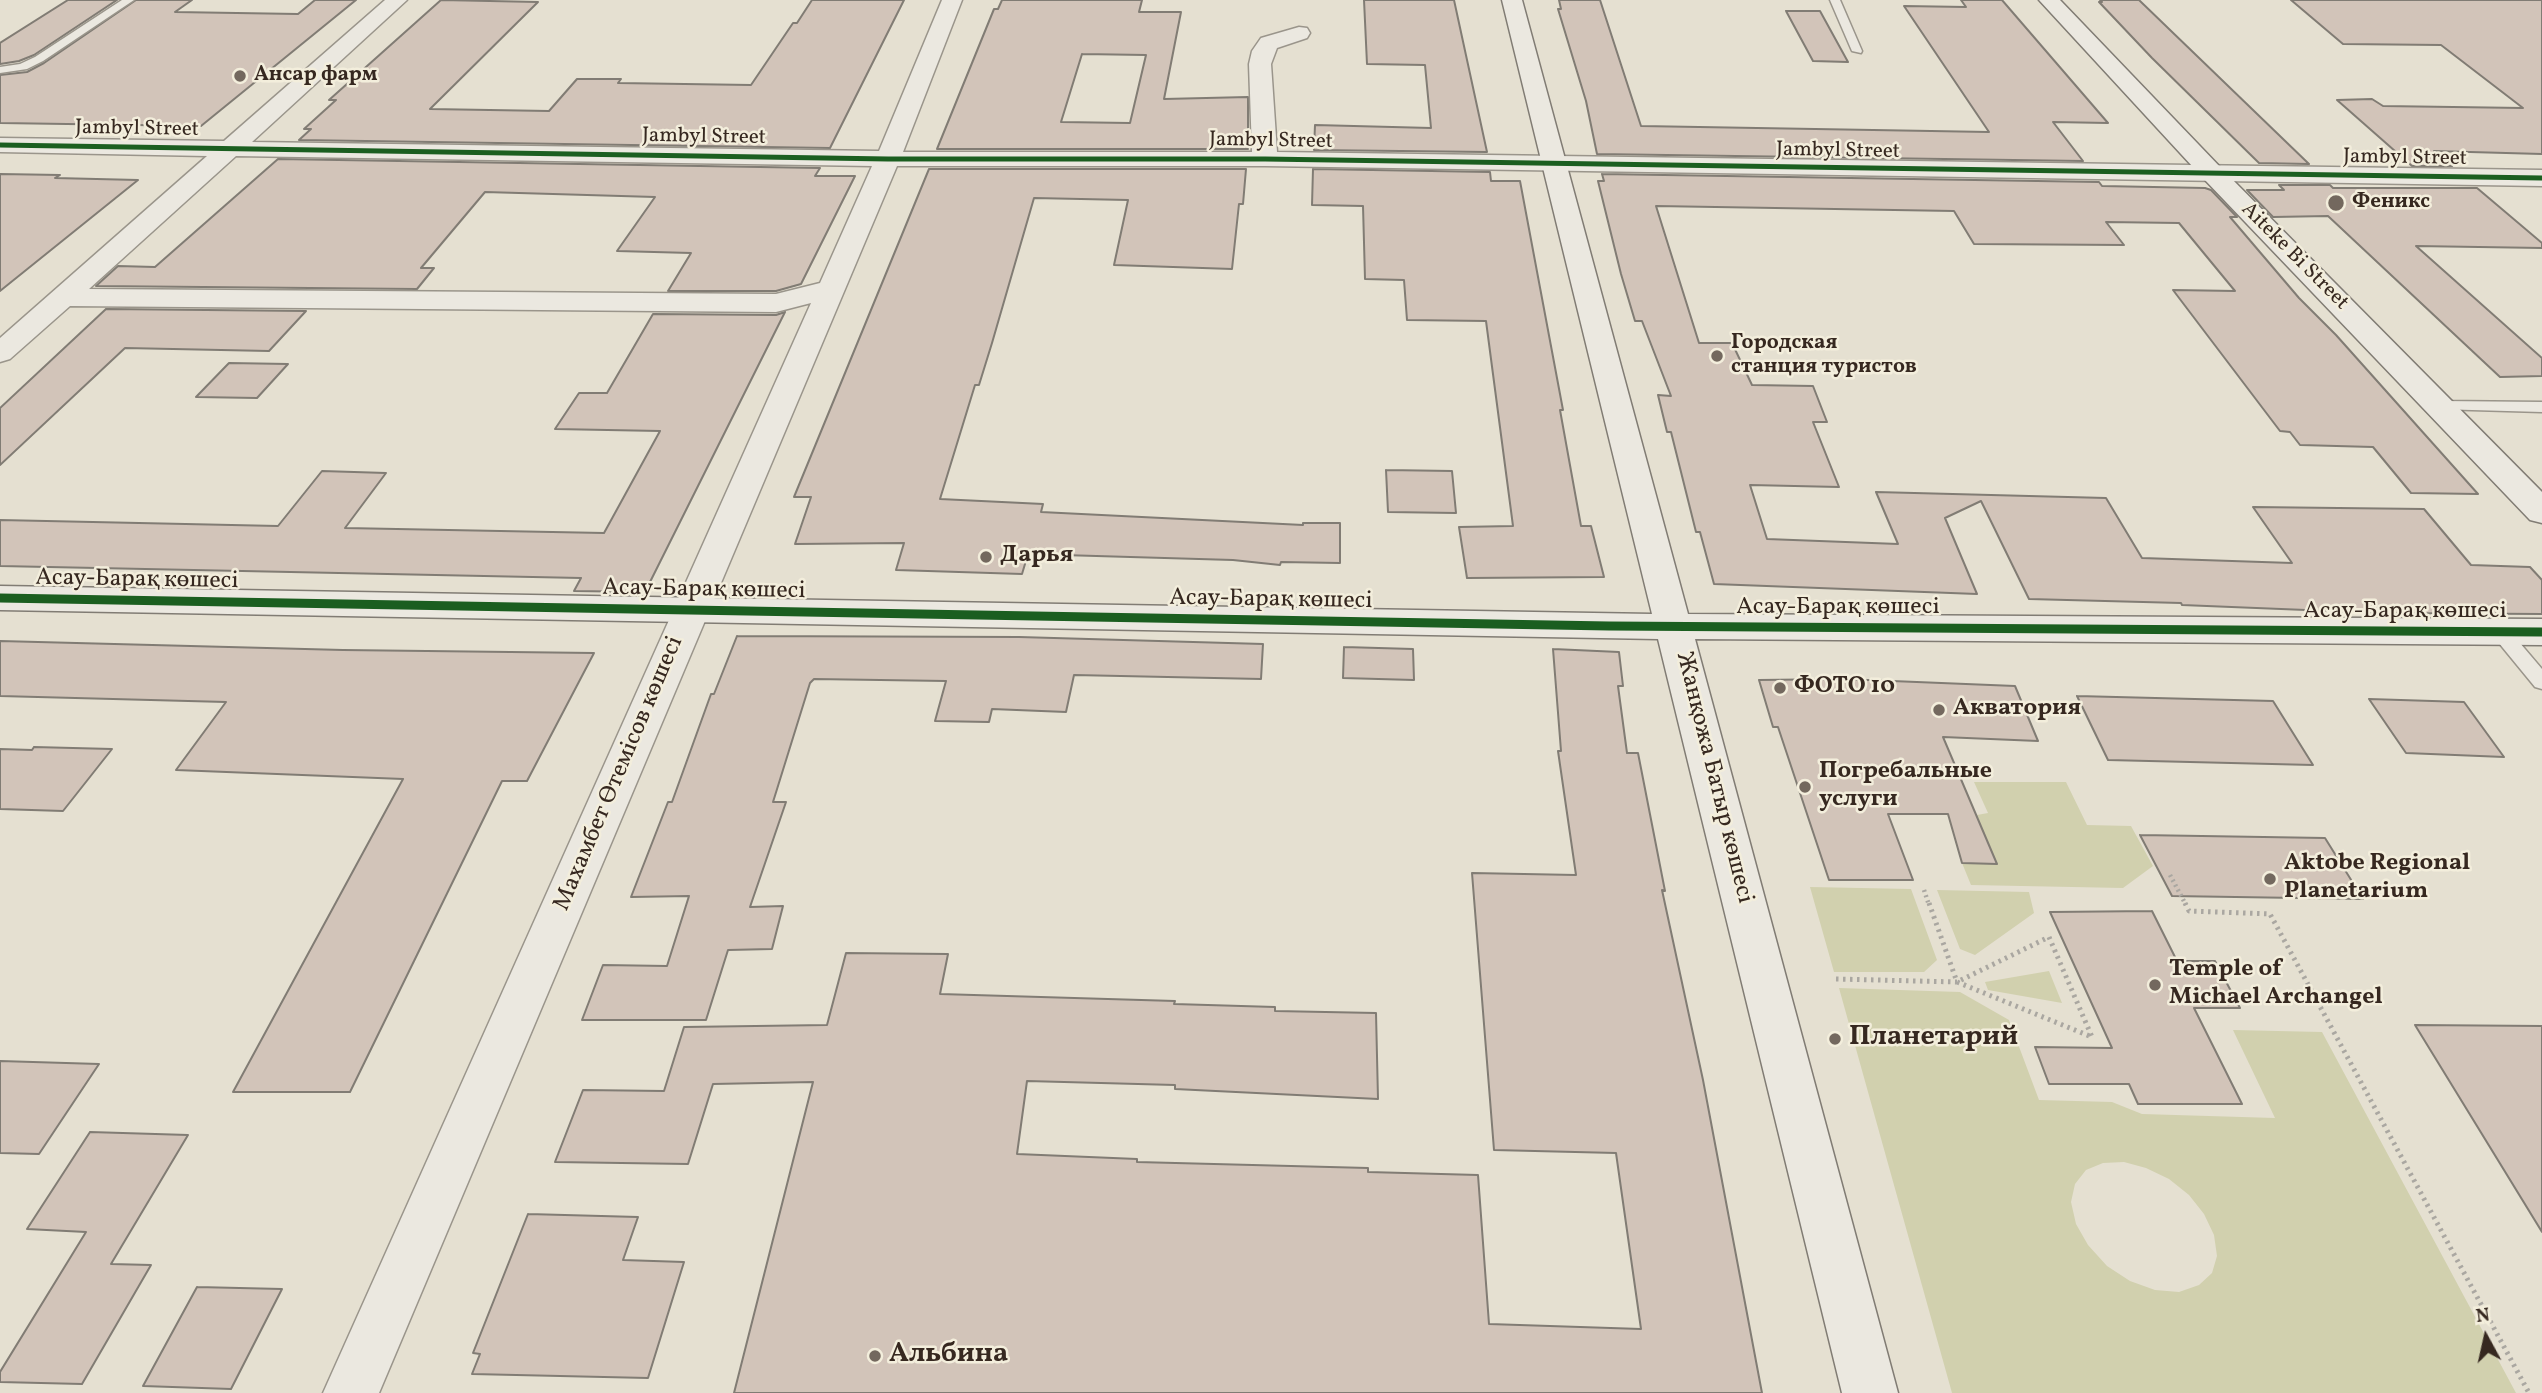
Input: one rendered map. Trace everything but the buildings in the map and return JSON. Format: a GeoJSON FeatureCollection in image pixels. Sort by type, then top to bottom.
{"type":"FeatureCollection","features":[{"type":"Feature","properties":{"kind":"street"},"geometry":{"type":"LineString","coordinates":[[0,353],[397,0]]}},
{"type":"Feature","properties":{"kind":"street","name":"Махамбет Өтемісов көшесі"},"geometry":{"type":"LineString","coordinates":[[351,1393],[888,159],[952,0]]}},
{"type":"Feature","properties":{"kind":"street","name":"Жанқожа Батыр көшесі"},"geometry":{"type":"LineString","coordinates":[[1512,0],[1870,1393]]}},
{"type":"Feature","properties":{"kind":"street","name":"Aiteke Bi Street"},"geometry":{"type":"LineString","coordinates":[[2049,0],[2213,174],[2542,512]]}},
{"type":"Feature","properties":{"kind":"street"},"geometry":{"type":"LineString","coordinates":[[1265,159],[1260,64],[1263,51],[1269,43],[1299,33]]}},
{"type":"Feature","properties":{"kind":"street","name":"Jambyl Street"},"geometry":{"type":"LineString","coordinates":[[0,145],[888,159],[1265,159],[1555,166],[2542,178]]}},
{"type":"Feature","properties":{"kind":"street"},"geometry":{"type":"LineString","coordinates":[[64,297],[776,303],[831,289]]}},
{"type":"Feature","properties":{"kind":"street","name":"Асау-Барақ көшесі"},"geometry":{"type":"LineString","coordinates":[[0,598],[1674,626],[2542,632]]}},
{"type":"Feature","properties":{"kind":"lane"},"geometry":{"type":"LineString","coordinates":[[0,70],[23,67],[39,59],[129,0]]}},
{"type":"Feature","properties":{"kind":"lane"},"geometry":{"type":"LineString","coordinates":[[1835,0],[1857,51]]}},
{"type":"Feature","properties":{"kind":"lane"},"geometry":{"type":"LineString","coordinates":[[2037,0],[2049,0]]}},
{"type":"Feature","properties":{"kind":"lane"},"geometry":{"type":"LineString","coordinates":[[2442,407],[2542,407]]}},
{"type":"Feature","properties":{"kind":"lane"},"geometry":{"type":"LineString","coordinates":[[2501,633],[2542,682]]}},
{"type":"Feature","properties":{"kind":"path"},"geometry":{"type":"LineString","coordinates":[[2170,875],[2189,911],[2270,914],[2529,1393]]}},
{"type":"Feature","properties":{"kind":"path"},"geometry":{"type":"LineString","coordinates":[[1924,890],[1957,982]]}},
{"type":"Feature","properties":{"kind":"path"},"geometry":{"type":"LineString","coordinates":[[1836,979],[1957,982],[2092,1037],[2049,937],[1957,982]]}},
{"type":"Feature","properties":{"kind":"green space"},"geometry":{"type":"Polygon","coordinates":[[[1974,782],[2066,782],[2087,825],[2131,826],[2153,866],[2123,888],[1971,885],[1962,863],[1996,863],[1977,815],[1988,813],[1974,782]]]}},
{"type":"Feature","properties":{"kind":"green space"},"geometry":{"type":"Polygon","coordinates":[[[1810,887],[1911,889],[1937,960],[1924,972],[1834,972],[1810,887]]]}},
{"type":"Feature","properties":{"kind":"green space"},"geometry":{"type":"Polygon","coordinates":[[[1937,890],[2029,892],[2034,913],[1975,955],[1960,949],[1937,890]]]}},
{"type":"Feature","properties":{"kind":"green space"},"geometry":{"type":"Polygon","coordinates":[[[2049,971],[2062,1003],[1988,990],[1985,982],[2049,971]]]}},
{"type":"Feature","properties":{"kind":"green space"},"geometry":{"type":"Polygon","coordinates":[[[1839,988],[1960,992],[2009,1020],[2039,1100],[2112,1102],[2142,1114],[2275,1118],[2233,1030],[2322,1032],[2516,1393],[1952,1393],[1839,988]],[[2124,1162],[2103,1163],[2086,1170],[2075,1184],[2071,1202],[2076,1224],[2088,1245],[2107,1266],[2130,1281],[2155,1290],[2179,1292],[2199,1285],[2212,1273],[2217,1256],[2214,1235],[2204,1214],[2189,1195],[2169,1179],[2146,1168],[2124,1162]]]}},
{"type":"Feature","properties":{"kind":"cycle path"},"geometry":{"type":"LineString","coordinates":[[0,145],[888,159],[1265,159],[2542,178]]}},
{"type":"Feature","properties":{"kind":"cycle path"},"geometry":{"type":"LineString","coordinates":[[0,598],[1609,626],[2542,632]]}},
{"type":"Feature","properties":{"kind":"place","name":"Ансар фарм"},"geometry":{"type":"Point","coordinates":[240,76]}},
{"type":"Feature","properties":{"kind":"place","name":"Феникс"},"geometry":{"type":"Point","coordinates":[2336,203]}},
{"type":"Feature","properties":{"kind":"place","name":"Городская станция туристов"},"geometry":{"type":"Point","coordinates":[1717,356]}},
{"type":"Feature","properties":{"kind":"place","name":"Дарья"},"geometry":{"type":"Point","coordinates":[986,557]}},
{"type":"Feature","properties":{"kind":"place","name":"ФОТО 10"},"geometry":{"type":"Point","coordinates":[1780,688]}},
{"type":"Feature","properties":{"kind":"place","name":"Акватория"},"geometry":{"type":"Point","coordinates":[1939,710]}},
{"type":"Feature","properties":{"kind":"place","name":"Погребальные услуги"},"geometry":{"type":"Point","coordinates":[1805,787]}},
{"type":"Feature","properties":{"kind":"place","name":"Aktobe Regional Planetarium"},"geometry":{"type":"Point","coordinates":[2270,879]}},
{"type":"Feature","properties":{"kind":"place","name":"Temple of Michael Archangel"},"geometry":{"type":"Point","coordinates":[2155,985]}},
{"type":"Feature","properties":{"kind":"place","name":"Планетарий"},"geometry":{"type":"Point","coordinates":[1835,1039]}},
{"type":"Feature","properties":{"kind":"place","name":"Альбина"},"geometry":{"type":"Point","coordinates":[875,1356]}}]}
